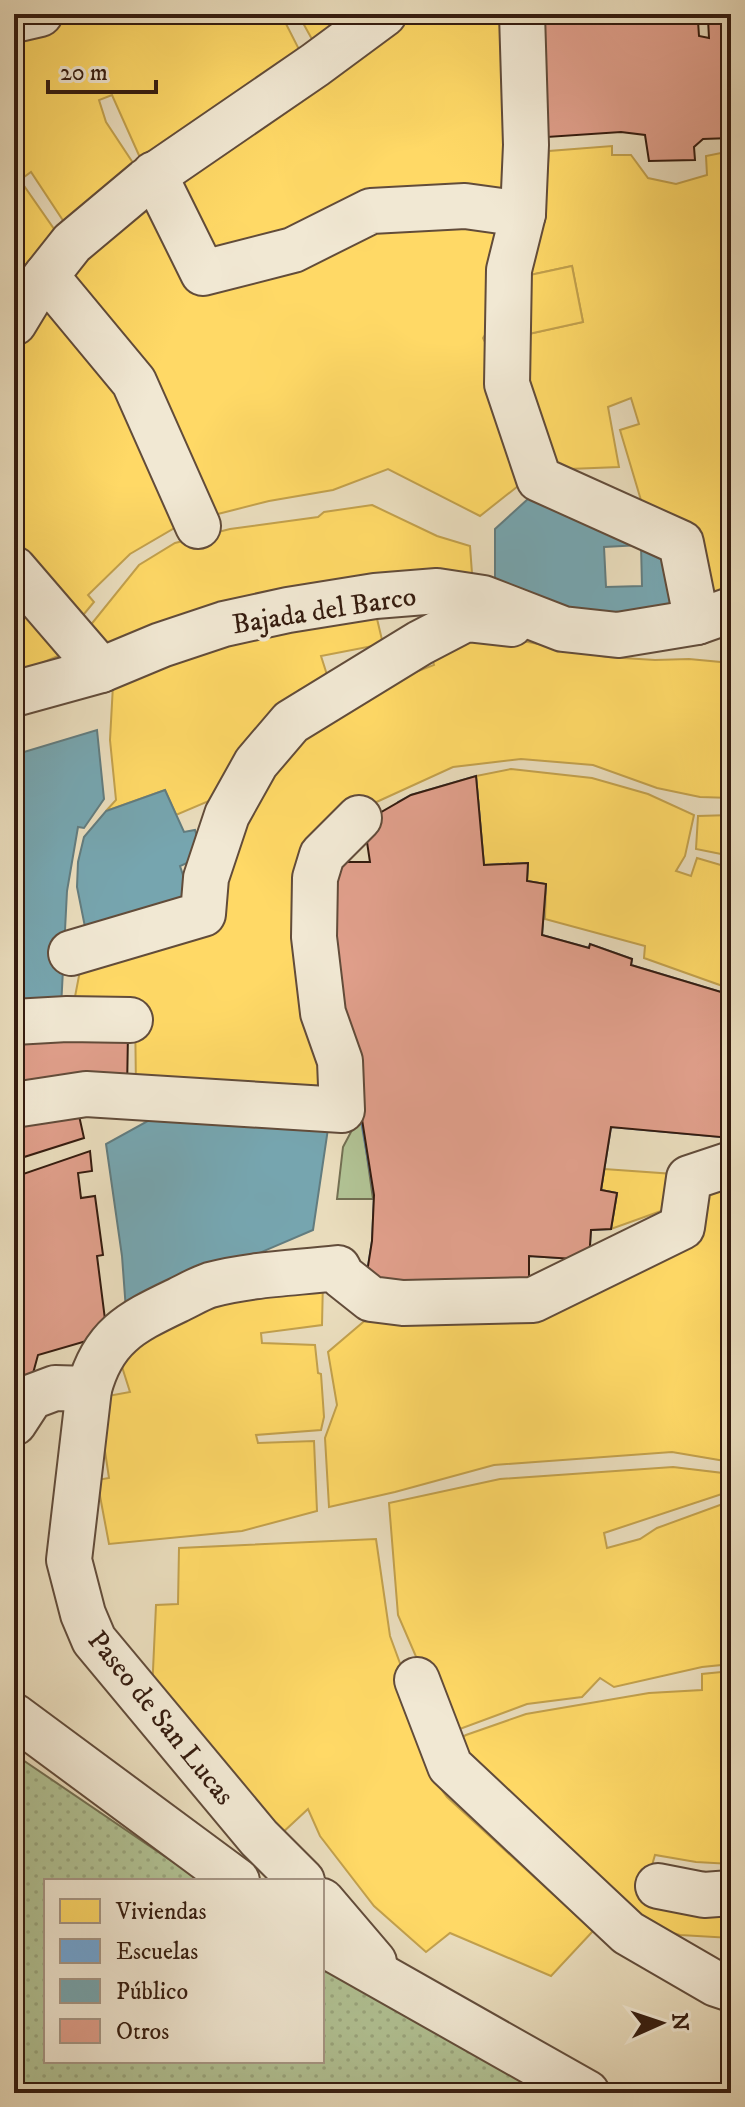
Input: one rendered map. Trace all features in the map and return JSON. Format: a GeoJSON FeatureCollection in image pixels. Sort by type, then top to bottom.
{"type":"FeatureCollection","features":[{"type":"Feature","properties":{"kind":"street"},"geometry":{"type":"LineString","coordinates":[[14,20],[40,14]]}},
{"type":"Feature","properties":{"kind":"street"},"geometry":{"type":"LineString","coordinates":[[14,323],[72,243],[154,174],[315,65],[384,14]]}},
{"type":"Feature","properties":{"kind":"street"},"geometry":{"type":"LineString","coordinates":[[522,14],[526,145],[523,214],[509,270],[507,384],[539,479],[681,543],[714,616]]}},
{"type":"Feature","properties":{"kind":"street"},"geometry":{"type":"LineString","coordinates":[[154,174],[203,273],[293,250],[371,211],[465,206],[523,214]]}},
{"type":"Feature","properties":{"kind":"street"},"geometry":{"type":"LineString","coordinates":[[46,276],[134,382],[198,526]]}},
{"type":"Feature","properties":{"kind":"street"},"geometry":{"type":"LineString","coordinates":[[14,569],[101,670]]}},
{"type":"Feature","properties":{"kind":"street","name":"Bajada del Barco"},"geometry":{"type":"LineString","coordinates":[[14,694],[101,670],[224,624],[375,596],[437,591],[483,598],[563,629],[618,635],[714,616]]}},
{"type":"Feature","properties":{"kind":"street"},"geometry":{"type":"LineString","coordinates":[[71,953],[203,914],[206,878],[227,815],[256,763],[291,722],[309,709],[466,619],[563,629]]}},
{"type":"Feature","properties":{"kind":"street"},"geometry":{"type":"LineString","coordinates":[[14,1105],[86,1094],[342,1110],[340,1061],[323,1013],[314,937],[315,878],[322,855],[359,818]]}},
{"type":"Feature","properties":{"kind":"street"},"geometry":{"type":"LineString","coordinates":[[14,1022],[130,1020]]}},
{"type":"Feature","properties":{"kind":"street","name":"Paseo de San Lucas"},"geometry":{"type":"LineString","coordinates":[[300,1879],[259,1838],[94,1640],[69,1560],[89,1389],[97,1361],[126,1327],[208,1286],[338,1268],[342,1276],[371,1299],[403,1303],[533,1300],[682,1227],[689,1178],[731,1164]]}},
{"type":"Feature","properties":{"kind":"street"},"geometry":{"type":"LineString","coordinates":[[14,1423],[31,1397],[55,1388],[89,1389]]}},
{"type":"Feature","properties":{"kind":"street"},"geometry":{"type":"LineString","coordinates":[[417,1680],[450,1766],[628,1933],[716,1984],[731,1989]]}},
{"type":"Feature","properties":{"kind":"street"},"geometry":{"type":"LineString","coordinates":[[14,1716],[234,1879]]}},
{"type":"Feature","properties":{"kind":"street"},"geometry":{"type":"LineString","coordinates":[[658,1886],[704,1895],[731,1893]]}},
{"type":"Feature","properties":{"kind":"street"},"geometry":{"type":"LineString","coordinates":[[324,1903],[390,1982]]}},
{"type":"Feature","properties":{"kind":"street"},"geometry":{"type":"LineString","coordinates":[[324,1944],[587,2093]]}},
{"type":"Feature","properties":{"kind":"green space"},"geometry":{"type":"Polygon","coordinates":[[[361,1113],[373,1199],[337,1199],[343,1147],[361,1113]]]}},
{"type":"Feature","properties":{"kind":"green space"},"geometry":{"type":"Polygon","coordinates":[[[14,1754],[198,1879],[44,1879],[44,2063],[324,2063],[324,1964],[555,2093],[14,2093],[14,1754]]]}},
{"type":"Feature","properties":{"kind":"building: Viviendas"},"geometry":{"type":"Polygon","coordinates":[[[70,14],[281,14],[307,65],[142,162],[112,95],[99,100],[106,122],[141,175],[70,231],[31,172],[20,180],[61,239],[14,286],[14,36],[47,26],[70,14]]]}},
{"type":"Feature","properties":{"kind":"building: Viviendas"},"geometry":{"type":"Polygon","coordinates":[[[298,14],[370,14],[318,50],[298,14]]]}},
{"type":"Feature","properties":{"kind":"building: Viviendas"},"geometry":{"type":"Polygon","coordinates":[[[403,14],[511,14],[518,204],[206,266],[165,181],[403,14]]]}},
{"type":"Feature","properties":{"kind":"building: Viviendas"},"geometry":{"type":"Polygon","coordinates":[[[612,146],[612,155],[631,155],[648,178],[676,184],[707,175],[706,156],[731,151],[731,596],[703,601],[649,527],[620,430],[639,424],[631,398],[608,407],[619,467],[544,470],[515,337],[583,322],[572,266],[516,278],[527,222],[543,227],[549,151],[612,146]]]}},
{"type":"Feature","properties":{"kind":"building: Viviendas"},"geometry":{"type":"Polygon","coordinates":[[[152,188],[199,283],[372,216],[513,223],[505,303],[483,338],[500,373],[532,475],[480,516],[388,469],[333,490],[269,501],[202,518],[57,276],[152,188]]]}},
{"type":"Feature","properties":{"kind":"building: Viviendas"},"geometry":{"type":"Polygon","coordinates":[[[572,266],[583,322],[515,337],[516,278],[572,266]]]}},
{"type":"Feature","properties":{"kind":"building: Viviendas"},"geometry":{"type":"Polygon","coordinates":[[[49,290],[127,384],[188,520],[130,554],[88,595],[94,602],[70,631],[14,561],[14,340],[49,290]]]}},
{"type":"Feature","properties":{"kind":"building: Viviendas"},"geometry":{"type":"Polygon","coordinates":[[[372,505],[437,536],[470,546],[473,587],[110,655],[89,627],[139,565],[175,543],[230,529],[318,517],[324,512],[372,505]]]}},
{"type":"Feature","properties":{"kind":"building: Viviendas"},"geometry":{"type":"Polygon","coordinates":[[[14,583],[65,653],[14,675],[14,583]]]}},
{"type":"Feature","properties":{"kind":"building: Viviendas"},"geometry":{"type":"Polygon","coordinates":[[[373,602],[383,644],[321,656],[328,678],[299,690],[304,708],[216,798],[176,815],[165,790],[106,811],[116,800],[110,740],[113,685],[330,607],[373,602]]]}},
{"type":"Feature","properties":{"kind":"building: Viviendas"},"geometry":{"type":"Polygon","coordinates":[[[459,629],[607,657],[731,663],[731,798],[700,797],[657,788],[593,765],[521,759],[453,767],[324,826],[331,1102],[136,1089],[135,1009],[73,1007],[83,955],[210,922],[225,836],[315,711],[434,665],[428,645],[459,629]]]}},
{"type":"Feature","properties":{"kind":"building: Viviendas"},"geometry":{"type":"Polygon","coordinates":[[[511,769],[592,778],[648,794],[694,815],[685,856],[676,871],[691,876],[697,858],[731,868],[731,989],[644,958],[645,946],[545,919],[546,884],[527,881],[528,863],[484,865],[476,776],[511,769]]]}},
{"type":"Feature","properties":{"kind":"building: Viviendas"},"geometry":{"type":"Polygon","coordinates":[[[731,815],[731,856],[696,849],[698,816],[731,815]]]}},
{"type":"Feature","properties":{"kind":"building: Viviendas"},"geometry":{"type":"Polygon","coordinates":[[[604,1169],[674,1174],[675,1206],[611,1229],[617,1193],[601,1190],[604,1169]]]}},
{"type":"Feature","properties":{"kind":"building: Viviendas"},"geometry":{"type":"Polygon","coordinates":[[[731,1174],[731,1462],[672,1452],[494,1465],[329,1507],[325,1438],[337,1405],[328,1352],[375,1312],[540,1307],[694,1188],[731,1174]]]}},
{"type":"Feature","properties":{"kind":"building: Viviendas"},"geometry":{"type":"Polygon","coordinates":[[[323,1280],[322,1325],[261,1333],[262,1343],[315,1345],[318,1373],[321,1374],[324,1417],[321,1430],[256,1435],[258,1443],[314,1441],[317,1511],[242,1531],[109,1544],[97,1480],[109,1478],[97,1398],[130,1392],[117,1351],[242,1286],[323,1280]]]}},
{"type":"Feature","properties":{"kind":"building: Viviendas"},"geometry":{"type":"Polygon","coordinates":[[[673,1467],[731,1474],[731,1491],[604,1533],[607,1548],[640,1539],[657,1528],[731,1501],[731,1664],[702,1667],[614,1687],[600,1678],[582,1697],[527,1704],[449,1733],[398,1615],[389,1503],[500,1479],[673,1467]]]}},
{"type":"Feature","properties":{"kind":"building: Viviendas"},"geometry":{"type":"Polygon","coordinates":[[[376,1539],[390,1636],[430,1745],[433,1778],[447,1797],[593,1931],[551,1976],[450,1933],[426,1952],[374,1906],[320,1836],[308,1809],[280,1835],[152,1692],[156,1605],[178,1604],[179,1548],[376,1539]]]}},
{"type":"Feature","properties":{"kind":"building: Viviendas"},"geometry":{"type":"Polygon","coordinates":[[[731,1671],[731,1864],[655,1855],[645,1889],[731,1896],[731,1938],[680,1935],[627,1920],[453,1742],[526,1714],[649,1693],[702,1690],[702,1674],[731,1671]]]}},
{"type":"Feature","properties":{"kind":"building: Escuelas"},"geometry":{"type":"Polygon","coordinates":[[[476,776],[484,865],[528,863],[527,881],[546,884],[542,935],[589,948],[564,1013],[421,995],[434,872],[429,828],[399,831],[398,802],[411,795],[476,776]]]}},
{"type":"Feature","properties":{"kind":"building: Escuelas"},"geometry":{"type":"Polygon","coordinates":[[[363,904],[428,911],[421,995],[564,1013],[590,944],[632,959],[631,965],[731,995],[731,1138],[611,1127],[601,1190],[617,1193],[611,1229],[591,1230],[589,1260],[529,1256],[529,1291],[366,1279],[374,1195],[329,939],[358,943],[363,904]]]}},
{"type":"Feature","properties":{"kind":"building: Público"},"geometry":{"type":"Polygon","coordinates":[[[540,488],[673,545],[680,618],[586,619],[495,594],[495,529],[540,488]],[[641,545],[604,547],[606,587],[642,586],[641,545]]]}},
{"type":"Feature","properties":{"kind":"building: Público"},"geometry":{"type":"Polygon","coordinates":[[[97,730],[104,799],[84,828],[78,827],[67,891],[61,1008],[14,1012],[14,755],[97,730]]]}},
{"type":"Feature","properties":{"kind":"building: Público"},"geometry":{"type":"Polygon","coordinates":[[[165,790],[184,832],[195,830],[203,856],[180,866],[193,905],[88,942],[77,887],[78,862],[84,837],[106,811],[165,790]]]}},
{"type":"Feature","properties":{"kind":"building: Público"},"geometry":{"type":"Polygon","coordinates":[[[173,1107],[329,1122],[313,1230],[126,1310],[122,1256],[106,1144],[173,1107]]]}},
{"type":"Feature","properties":{"kind":"building: Otros"},"geometry":{"type":"Polygon","coordinates":[[[528,14],[691,14],[692,21],[698,21],[699,36],[709,38],[708,19],[714,19],[713,14],[731,14],[731,138],[703,139],[694,147],[695,160],[649,161],[645,135],[621,132],[547,137],[528,14]]]}},
{"type":"Feature","properties":{"kind":"building: Otros"},"geometry":{"type":"Polygon","coordinates":[[[691,14],[713,14],[714,19],[692,21],[691,14]]]}},
{"type":"Feature","properties":{"kind":"building: Otros"},"geometry":{"type":"Polygon","coordinates":[[[476,776],[484,865],[528,863],[527,881],[546,884],[542,935],[589,948],[590,944],[632,959],[631,965],[731,995],[731,1138],[611,1127],[601,1190],[617,1193],[611,1229],[591,1230],[589,1260],[529,1256],[529,1291],[366,1279],[374,1195],[361,1113],[330,991],[329,862],[370,862],[364,822],[411,795],[476,776]]]}},
{"type":"Feature","properties":{"kind":"building: Otros"},"geometry":{"type":"Polygon","coordinates":[[[128,1033],[127,1091],[14,1098],[14,1034],[128,1033]]]}},
{"type":"Feature","properties":{"kind":"building: Otros"},"geometry":{"type":"Polygon","coordinates":[[[76,1102],[84,1138],[18,1159],[14,1163],[14,1112],[76,1102]]]}},
{"type":"Feature","properties":{"kind":"building: Otros"},"geometry":{"type":"Polygon","coordinates":[[[90,1151],[92,1171],[78,1173],[81,1198],[95,1196],[103,1255],[97,1256],[107,1335],[38,1355],[29,1388],[14,1411],[14,1184],[23,1174],[90,1151]]]}}]}
